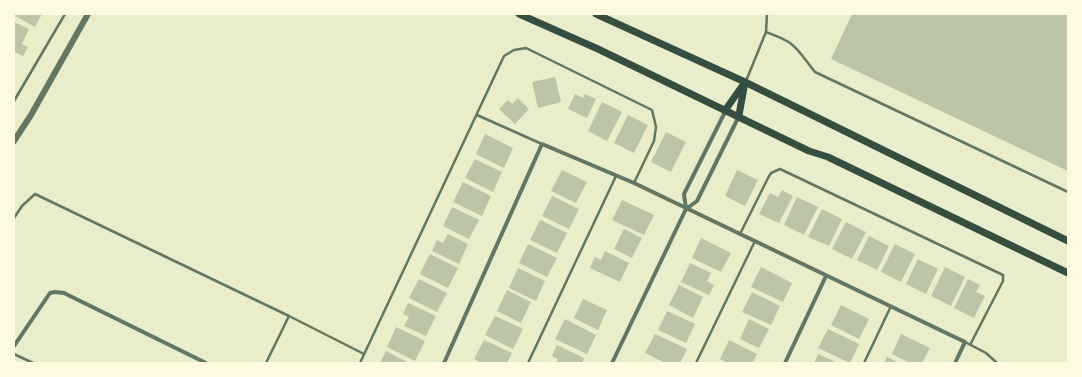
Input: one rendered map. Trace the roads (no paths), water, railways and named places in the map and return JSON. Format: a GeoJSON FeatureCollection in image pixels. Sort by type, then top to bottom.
{"type":"FeatureCollection","features":[{"type":"Feature","properties":{"kind":"main road"},"geometry":{"type":"LineString","coordinates":[[519,14],[739,115],[810,151],[835,160],[1068,273]]}},
{"type":"Feature","properties":{"kind":"main road"},"geometry":{"type":"LineString","coordinates":[[596,14],[746,82],[1068,241]]}},
{"type":"Feature","properties":{"kind":"main road"},"geometry":{"type":"LineString","coordinates":[[726,109],[746,82]]}},
{"type":"Feature","properties":{"kind":"main road"},"geometry":{"type":"LineString","coordinates":[[739,115],[746,82]]}},
{"type":"Feature","properties":{"kind":"street"},"geometry":{"type":"LineString","coordinates":[[14,141],[88,14]]}},
{"type":"Feature","properties":{"kind":"street"},"geometry":{"type":"LineString","coordinates":[[686,208],[684,194],[726,109]]}},
{"type":"Feature","properties":{"kind":"street"},"geometry":{"type":"LineString","coordinates":[[612,363],[686,208],[697,201],[739,115]]}},
{"type":"Feature","properties":{"kind":"street"},"geometry":{"type":"LineString","coordinates":[[444,363],[542,144],[634,183],[965,342],[955,363]]}},
{"type":"Feature","properties":{"kind":"street"},"geometry":{"type":"LineString","coordinates":[[784,363],[826,276]]}},
{"type":"Feature","properties":{"kind":"street"},"geometry":{"type":"LineString","coordinates":[[14,346],[50,294],[55,292],[64,293],[206,363]]}},
{"type":"Feature","properties":{"kind":"lane"},"geometry":{"type":"LineString","coordinates":[[14,101],[65,14]]}},
{"type":"Feature","properties":{"kind":"lane"},"geometry":{"type":"LineString","coordinates":[[746,82],[766,32],[767,14]]}},
{"type":"Feature","properties":{"kind":"lane"},"geometry":{"type":"LineString","coordinates":[[766,32],[790,43],[799,51],[806,62],[816,72],[1068,192]]}},
{"type":"Feature","properties":{"kind":"lane"},"geometry":{"type":"LineString","coordinates":[[360,363],[504,56],[514,50],[526,48],[652,110],[656,127],[654,141],[634,183]]}},
{"type":"Feature","properties":{"kind":"lane"},"geometry":{"type":"LineString","coordinates":[[477,114],[542,144]]}},
{"type":"Feature","properties":{"kind":"lane"},"geometry":{"type":"LineString","coordinates":[[740,234],[771,173],[780,169],[995,271],[1003,275],[1003,281],[970,345]]}},
{"type":"Feature","properties":{"kind":"lane"},"geometry":{"type":"LineString","coordinates":[[528,363],[616,176]]}},
{"type":"Feature","properties":{"kind":"lane"},"geometry":{"type":"LineString","coordinates":[[14,218],[22,206],[35,194],[289,316],[364,354]]}},
{"type":"Feature","properties":{"kind":"lane"},"geometry":{"type":"LineString","coordinates":[[696,363],[755,241]]}},
{"type":"Feature","properties":{"kind":"lane"},"geometry":{"type":"LineString","coordinates":[[864,363],[891,306]]}},
{"type":"Feature","properties":{"kind":"lane"},"geometry":{"type":"LineString","coordinates":[[266,363],[289,316]]}},
{"type":"Feature","properties":{"kind":"lane"},"geometry":{"type":"LineString","coordinates":[[965,342],[986,353],[997,363]]}},
{"type":"Feature","properties":{"kind":"lane"},"geometry":{"type":"LineString","coordinates":[[14,354],[33,363]]}}]}
